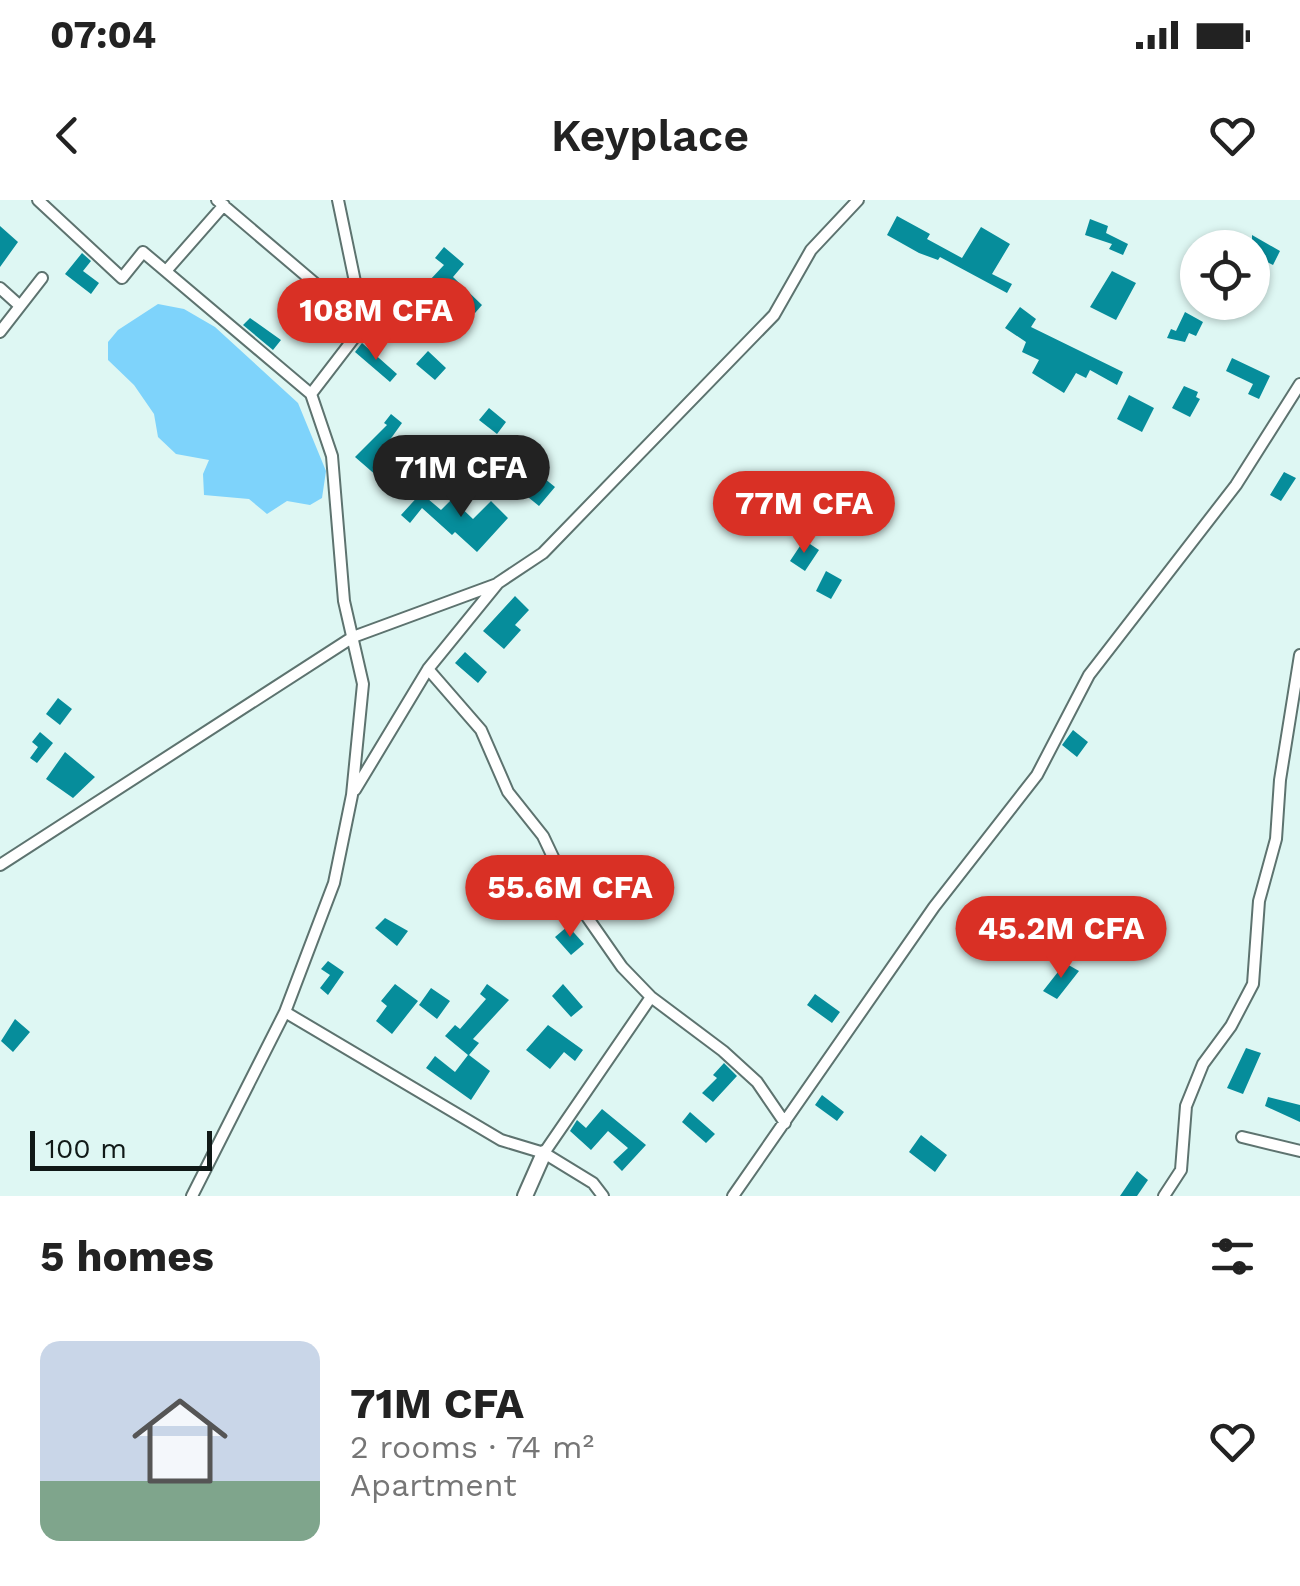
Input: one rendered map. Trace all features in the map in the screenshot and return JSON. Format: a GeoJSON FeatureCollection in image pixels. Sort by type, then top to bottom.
{"type":"FeatureCollection","features":[{"type":"Feature","properties":{"kind":"street"},"geometry":{"type":"LineString","coordinates":[[38,200],[122,278],[143,252],[310,394],[332,456],[344,601],[363,684],[352,795],[334,883],[285,1012],[192,1196]]}},
{"type":"Feature","properties":{"kind":"street"},"geometry":{"type":"LineString","coordinates":[[338,200],[364,326]]}},
{"type":"Feature","properties":{"kind":"street"},"geometry":{"type":"LineString","coordinates":[[0,865],[354,637],[498,584],[542,553],[774,315],[812,250],[858,200]]}},
{"type":"Feature","properties":{"kind":"street"},"geometry":{"type":"LineString","coordinates":[[166,271],[221,203],[364,326]]}},
{"type":"Feature","properties":{"kind":"street"},"geometry":{"type":"LineString","coordinates":[[0,332],[42,278]]}},
{"type":"Feature","properties":{"kind":"street"},"geometry":{"type":"LineString","coordinates":[[0,288],[20,306]]}},
{"type":"Feature","properties":{"kind":"street"},"geometry":{"type":"LineString","coordinates":[[310,394],[364,326]]}},
{"type":"Feature","properties":{"kind":"street"},"geometry":{"type":"LineString","coordinates":[[733,1196],[934,907],[1037,775],[1089,675],[1236,486],[1300,384]]}},
{"type":"Feature","properties":{"kind":"street"},"geometry":{"type":"LineString","coordinates":[[352,795],[428,669],[498,584]]}},
{"type":"Feature","properties":{"kind":"street"},"geometry":{"type":"LineString","coordinates":[[1164,1196],[1181,1170],[1186,1106],[1204,1064],[1254,984],[1259,901],[1276,840],[1280,780],[1300,655]]}},
{"type":"Feature","properties":{"kind":"street"},"geometry":{"type":"LineString","coordinates":[[428,669],[481,730],[508,792],[543,836],[569,891],[622,968],[651,997],[746,1072],[786,1123]]}},
{"type":"Feature","properties":{"kind":"street"},"geometry":{"type":"LineString","coordinates":[[524,1196],[544,1154],[651,997]]}},
{"type":"Feature","properties":{"kind":"street"},"geometry":{"type":"LineString","coordinates":[[285,1012],[501,1140],[544,1154],[592,1183],[602,1196]]}},
{"type":"Feature","properties":{"kind":"street"},"geometry":{"type":"LineString","coordinates":[[1242,1136],[1300,1152]]}},
{"type":"Feature","properties":{"kind":"water"},"geometry":{"type":"Polygon","coordinates":[[[158,304],[184,309],[215,327],[298,403],[326,471],[322,498],[310,505],[287,501],[267,514],[249,499],[204,495],[203,474],[209,460],[176,454],[158,437],[154,414],[134,385],[108,360],[108,342],[118,330],[158,304]]]}},
{"type":"Feature","properties":{"kind":"building"},"geometry":{"type":"Polygon","coordinates":[[[897,216],[930,234],[927,239],[962,258],[981,227],[1010,244],[992,274],[1012,284],[1007,293],[940,257],[938,260],[919,253],[887,235],[897,216]]]}},
{"type":"Feature","properties":{"kind":"building"},"geometry":{"type":"Polygon","coordinates":[[[1090,219],[1108,226],[1106,233],[1128,244],[1123,255],[1109,249],[1112,244],[1085,235],[1090,219]]]}},
{"type":"Feature","properties":{"kind":"building"},"geometry":{"type":"Polygon","coordinates":[[[0,226],[18,242],[0,267],[0,226]]]}},
{"type":"Feature","properties":{"kind":"building"},"geometry":{"type":"Polygon","coordinates":[[[1270,245],[1280,251],[1273,265],[1270,264],[1270,245]]]}},
{"type":"Feature","properties":{"kind":"building"},"geometry":{"type":"Polygon","coordinates":[[[444,247],[464,264],[453,277],[482,305],[475,313],[453,292],[448,298],[429,281],[444,265],[435,258],[444,247]]]}},
{"type":"Feature","properties":{"kind":"building"},"geometry":{"type":"Polygon","coordinates":[[[82,253],[91,261],[83,271],[99,283],[91,294],[65,274],[82,253]]]}},
{"type":"Feature","properties":{"kind":"building"},"geometry":{"type":"Polygon","coordinates":[[[1112,271],[1136,283],[1116,320],[1090,307],[1112,271]]]}},
{"type":"Feature","properties":{"kind":"building"},"geometry":{"type":"Polygon","coordinates":[[[1020,307],[1036,319],[1031,327],[1123,372],[1117,385],[1090,370],[1086,378],[1076,373],[1064,393],[1032,373],[1039,360],[1022,352],[1026,342],[1005,328],[1020,307]]]}},
{"type":"Feature","properties":{"kind":"building"},"geometry":{"type":"Polygon","coordinates":[[[250,318],[281,340],[273,350],[243,325],[250,318]]]}},
{"type":"Feature","properties":{"kind":"building"},"geometry":{"type":"Polygon","coordinates":[[[1181,320],[1203,322],[1196,336],[1189,333],[1185,342],[1167,338],[1171,329],[1176,331],[1181,320]]]}},
{"type":"Feature","properties":{"kind":"building"},"geometry":{"type":"Polygon","coordinates":[[[362,343],[397,374],[390,382],[355,352],[362,343]]]}},
{"type":"Feature","properties":{"kind":"building"},"geometry":{"type":"Polygon","coordinates":[[[428,351],[446,368],[435,380],[416,364],[428,351]]]}},
{"type":"Feature","properties":{"kind":"building"},"geometry":{"type":"Polygon","coordinates":[[[1232,358],[1270,376],[1259,399],[1248,394],[1253,384],[1226,371],[1232,358]]]}},
{"type":"Feature","properties":{"kind":"building"},"geometry":{"type":"Polygon","coordinates":[[[1184,386],[1198,392],[1196,397],[1200,399],[1190,417],[1172,408],[1184,386]]]}},
{"type":"Feature","properties":{"kind":"building"},"geometry":{"type":"Polygon","coordinates":[[[1129,395],[1154,408],[1142,432],[1117,419],[1129,395]]]}},
{"type":"Feature","properties":{"kind":"building"},"geometry":{"type":"Polygon","coordinates":[[[489,408],[506,422],[497,434],[479,420],[489,408]]]}},
{"type":"Feature","properties":{"kind":"building"},"geometry":{"type":"Polygon","coordinates":[[[391,414],[402,423],[379,455],[396,470],[385,483],[355,457],[387,425],[384,423],[391,414]]]}},
{"type":"Feature","properties":{"kind":"building"},"geometry":{"type":"Polygon","coordinates":[[[1284,472],[1296,478],[1281,501],[1270,495],[1284,472]]]}},
{"type":"Feature","properties":{"kind":"building"},"geometry":{"type":"Polygon","coordinates":[[[539,474],[555,487],[539,506],[523,493],[539,474]]]}},
{"type":"Feature","properties":{"kind":"building"},"geometry":{"type":"Polygon","coordinates":[[[832,485],[872,507],[859,524],[844,514],[847,510],[825,498],[832,485]]]}},
{"type":"Feature","properties":{"kind":"building"},"geometry":{"type":"Polygon","coordinates":[[[421,493],[441,510],[452,499],[473,519],[491,501],[508,518],[477,552],[422,508],[410,523],[401,515],[421,493]]]}},
{"type":"Feature","properties":{"kind":"building"},"geometry":{"type":"Polygon","coordinates":[[[804,540],[819,550],[805,571],[790,561],[804,540]]]}},
{"type":"Feature","properties":{"kind":"building"},"geometry":{"type":"Polygon","coordinates":[[[826,571],[842,580],[831,599],[816,591],[826,571]]]}},
{"type":"Feature","properties":{"kind":"building"},"geometry":{"type":"Polygon","coordinates":[[[515,596],[529,610],[515,625],[521,630],[504,649],[483,631],[515,596]]]}},
{"type":"Feature","properties":{"kind":"building"},"geometry":{"type":"Polygon","coordinates":[[[465,652],[487,672],[478,683],[455,663],[465,652]]]}},
{"type":"Feature","properties":{"kind":"building"},"geometry":{"type":"Polygon","coordinates":[[[58,698],[72,709],[60,725],[46,714],[58,698]]]}},
{"type":"Feature","properties":{"kind":"building"},"geometry":{"type":"Polygon","coordinates":[[[1073,730],[1088,742],[1077,757],[1062,745],[1073,730]]]}},
{"type":"Feature","properties":{"kind":"building"},"geometry":{"type":"Polygon","coordinates":[[[40,732],[53,743],[37,763],[30,758],[38,747],[32,742],[40,732]]]}},
{"type":"Feature","properties":{"kind":"building"},"geometry":{"type":"Polygon","coordinates":[[[65,752],[95,777],[73,798],[46,779],[65,752]]]}},
{"type":"Feature","properties":{"kind":"building"},"geometry":{"type":"Polygon","coordinates":[[[385,918],[408,931],[397,946],[375,928],[385,918]]]}},
{"type":"Feature","properties":{"kind":"building"},"geometry":{"type":"Polygon","coordinates":[[[568,926],[584,944],[571,955],[555,937],[568,926]]]}},
{"type":"Feature","properties":{"kind":"building"},"geometry":{"type":"Polygon","coordinates":[[[328,961],[344,972],[328,995],[320,988],[330,975],[321,969],[328,961]]]}},
{"type":"Feature","properties":{"kind":"building"},"geometry":{"type":"Polygon","coordinates":[[[1065,963],[1079,971],[1057,999],[1043,991],[1065,963]]]}},
{"type":"Feature","properties":{"kind":"building"},"geometry":{"type":"Polygon","coordinates":[[[395,984],[418,1001],[392,1034],[376,1021],[387,1006],[381,1001],[395,984]]]}},
{"type":"Feature","properties":{"kind":"building"},"geometry":{"type":"Polygon","coordinates":[[[487,984],[509,1000],[473,1039],[479,1043],[469,1055],[490,1071],[471,1100],[426,1068],[435,1056],[455,1072],[468,1055],[445,1036],[455,1025],[460,1029],[486,999],[480,994],[487,984]]]}},
{"type":"Feature","properties":{"kind":"building"},"geometry":{"type":"Polygon","coordinates":[[[563,984],[583,1007],[571,1017],[552,996],[563,984]]]}},
{"type":"Feature","properties":{"kind":"building"},"geometry":{"type":"Polygon","coordinates":[[[431,988],[450,1001],[437,1019],[419,1005],[431,988]]]}},
{"type":"Feature","properties":{"kind":"building"},"geometry":{"type":"Polygon","coordinates":[[[815,994],[840,1012],[832,1023],[807,1005],[815,994]]]}},
{"type":"Feature","properties":{"kind":"building"},"geometry":{"type":"Polygon","coordinates":[[[15,1019],[30,1032],[13,1052],[1,1041],[15,1019]]]}},
{"type":"Feature","properties":{"kind":"building"},"geometry":{"type":"Polygon","coordinates":[[[548,1025],[583,1050],[575,1061],[564,1052],[550,1069],[526,1050],[548,1025]]]}},
{"type":"Feature","properties":{"kind":"building"},"geometry":{"type":"Polygon","coordinates":[[[1246,1048],[1261,1053],[1243,1094],[1227,1088],[1246,1048]]]}},
{"type":"Feature","properties":{"kind":"building"},"geometry":{"type":"Polygon","coordinates":[[[724,1063],[737,1076],[713,1102],[702,1093],[717,1078],[713,1075],[724,1063]]]}},
{"type":"Feature","properties":{"kind":"building"},"geometry":{"type":"Polygon","coordinates":[[[822,1095],[844,1112],[837,1121],[815,1105],[822,1095]]]}},
{"type":"Feature","properties":{"kind":"building"},"geometry":{"type":"Polygon","coordinates":[[[1268,1097],[1300,1105],[1300,1122],[1265,1106],[1268,1097]]]}},
{"type":"Feature","properties":{"kind":"building"},"geometry":{"type":"Polygon","coordinates":[[[602,1109],[646,1145],[622,1171],[613,1162],[628,1148],[608,1131],[591,1150],[570,1131],[577,1120],[586,1128],[602,1109]]]}},
{"type":"Feature","properties":{"kind":"building"},"geometry":{"type":"Polygon","coordinates":[[[690,1112],[715,1134],[706,1143],[682,1122],[690,1112]]]}},
{"type":"Feature","properties":{"kind":"building"},"geometry":{"type":"Polygon","coordinates":[[[921,1135],[947,1155],[935,1172],[909,1152],[921,1135]]]}},
{"type":"Feature","properties":{"kind":"building"},"geometry":{"type":"Polygon","coordinates":[[[1137,1171],[1148,1180],[1137,1196],[1120,1196],[1137,1171]]]}}]}
